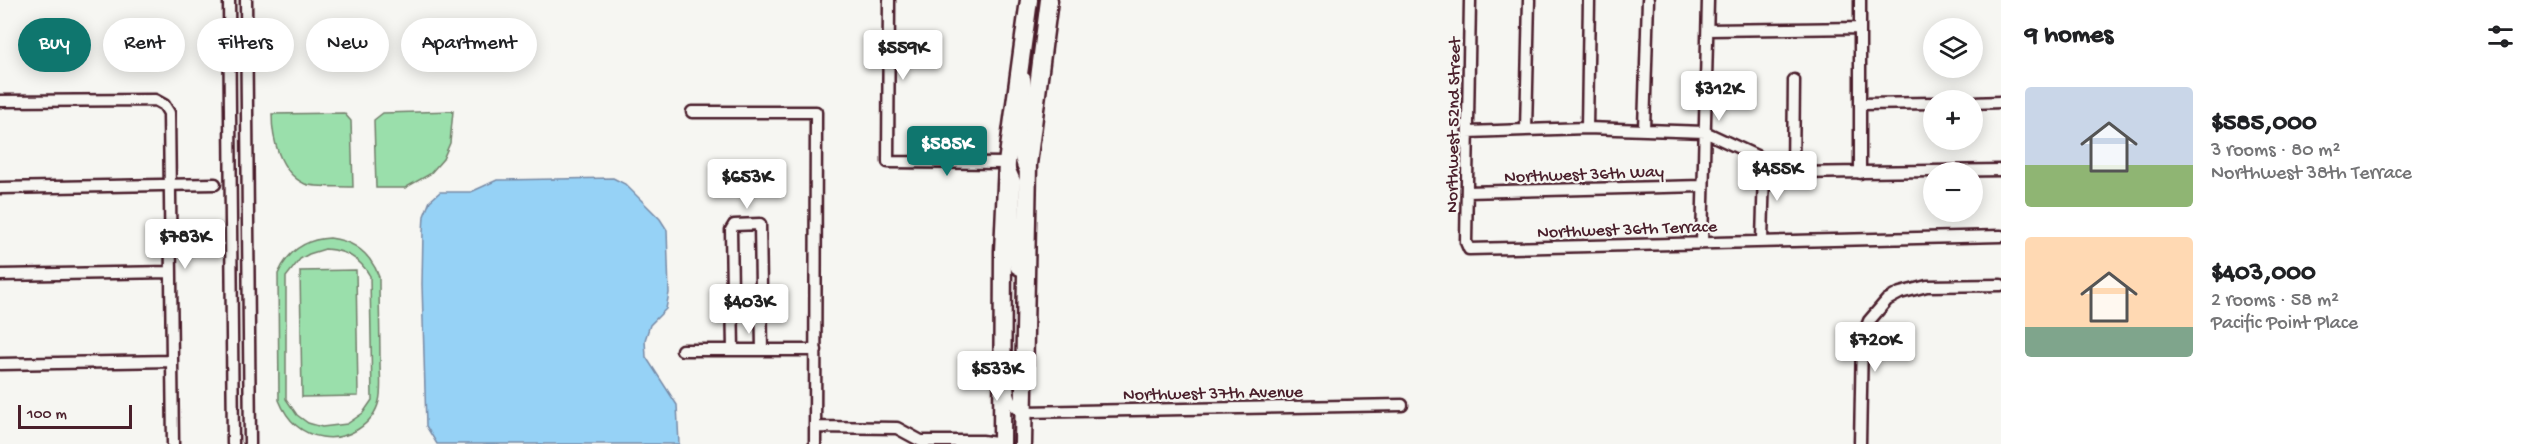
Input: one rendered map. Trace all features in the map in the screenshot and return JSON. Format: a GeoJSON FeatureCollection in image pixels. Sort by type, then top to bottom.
{"type":"FeatureCollection","features":[{"type":"Feature","properties":{"kind":"highway"},"geometry":{"type":"LineString","coordinates":[[1003,444],[1002,364],[1007,164],[1029,0]]}},
{"type":"Feature","properties":{"kind":"highway"},"geometry":{"type":"LineString","coordinates":[[1023,444],[1024,273],[1028,175],[1049,0]]}},
{"type":"Feature","properties":{"kind":"street"},"geometry":{"type":"LineString","coordinates":[[229,0],[233,444]]}},
{"type":"Feature","properties":{"kind":"street"},"geometry":{"type":"LineString","coordinates":[[246,0],[250,444]]}},
{"type":"Feature","properties":{"kind":"street"},"geometry":{"type":"LineString","coordinates":[[889,0],[888,162],[1007,164],[1015,181],[1014,259],[1016,268],[1024,273]]}},
{"type":"Feature","properties":{"kind":"street","name":"Northwest 52nd Street"},"geometry":{"type":"LineString","coordinates":[[1469,249],[1466,242],[1470,0]]}},
{"type":"Feature","properties":{"kind":"street"},"geometry":{"type":"LineString","coordinates":[[1526,130],[1529,0]]}},
{"type":"Feature","properties":{"kind":"street"},"geometry":{"type":"LineString","coordinates":[[1587,128],[1589,0]]}},
{"type":"Feature","properties":{"kind":"street"},"geometry":{"type":"LineString","coordinates":[[1644,129],[1648,0]]}},
{"type":"Feature","properties":{"kind":"street"},"geometry":{"type":"LineString","coordinates":[[1702,243],[1708,0]]}},
{"type":"Feature","properties":{"kind":"street"},"geometry":{"type":"LineString","coordinates":[[1860,0],[1860,173]]}},
{"type":"Feature","properties":{"kind":"street"},"geometry":{"type":"LineString","coordinates":[[1708,30],[1860,28]]}},
{"type":"Feature","properties":{"kind":"street"},"geometry":{"type":"LineString","coordinates":[[1018,73],[1023,74],[1025,80],[1018,155],[1028,175]]}},
{"type":"Feature","properties":{"kind":"street"},"geometry":{"type":"LineString","coordinates":[[1793,173],[1794,80]]}},
{"type":"Feature","properties":{"kind":"street"},"geometry":{"type":"LineString","coordinates":[[0,101],[155,100],[164,105],[169,113],[173,444]]}},
{"type":"Feature","properties":{"kind":"street"},"geometry":{"type":"LineString","coordinates":[[1983,103],[2001,102]]}},
{"type":"Feature","properties":{"kind":"street"},"geometry":{"type":"LineString","coordinates":[[1860,104],[1923,103]]}},
{"type":"Feature","properties":{"kind":"street"},"geometry":{"type":"LineString","coordinates":[[692,112],[816,112],[815,444]]}},
{"type":"Feature","properties":{"kind":"street"},"geometry":{"type":"LineString","coordinates":[[1468,132],[1587,128],[1705,132],[1793,173],[2001,170]]}},
{"type":"Feature","properties":{"kind":"street"},"geometry":{"type":"LineString","coordinates":[[1762,240],[1764,172],[1767,161]]}},
{"type":"Feature","properties":{"kind":"street"},"geometry":{"type":"LineString","coordinates":[[0,188],[215,184]]}},
{"type":"Feature","properties":{"kind":"street","name":"Northwest 36th Way"},"geometry":{"type":"LineString","coordinates":[[1467,192],[1702,186]]}},
{"type":"Feature","properties":{"kind":"street"},"geometry":{"type":"LineString","coordinates":[[733,350],[731,230],[734,225],[760,225],[762,350]]}},
{"type":"Feature","properties":{"kind":"street","name":"Northwest 36th Terrace"},"geometry":{"type":"LineString","coordinates":[[1469,249],[1762,240],[2001,236]]}},
{"type":"Feature","properties":{"kind":"street"},"geometry":{"type":"LineString","coordinates":[[0,275],[171,272]]}},
{"type":"Feature","properties":{"kind":"street"},"geometry":{"type":"LineString","coordinates":[[1860,444],[1862,339],[1869,321],[1887,300],[1900,293],[1927,286],[2001,285]]}},
{"type":"Feature","properties":{"kind":"street"},"geometry":{"type":"LineString","coordinates":[[682,350],[816,350]]}},
{"type":"Feature","properties":{"kind":"street"},"geometry":{"type":"LineString","coordinates":[[0,364],[172,361]]}},
{"type":"Feature","properties":{"kind":"street"},"geometry":{"type":"LineString","coordinates":[[1002,364],[1011,401],[1017,410],[1023,412]]}},
{"type":"Feature","properties":{"kind":"street","name":"Northwest 37th Avenue"},"geometry":{"type":"LineString","coordinates":[[1023,412],[1402,405]]}},
{"type":"Feature","properties":{"kind":"street"},"geometry":{"type":"LineString","coordinates":[[815,426],[897,428],[921,441],[982,441],[1003,444]]}},
{"type":"Feature","properties":{"kind":"green space"},"geometry":{"type":"Polygon","coordinates":[[[453,111],[450,143],[443,159],[430,174],[405,188],[376,188],[374,120],[383,113],[453,111]]]}},
{"type":"Feature","properties":{"kind":"green space"},"geometry":{"type":"Polygon","coordinates":[[[344,113],[351,121],[353,187],[310,185],[296,179],[279,154],[272,114],[344,113]]]}},
{"type":"Feature","properties":{"kind":"green space"},"geometry":{"type":"Polygon","coordinates":[[[330,238],[354,246],[366,255],[379,277],[381,387],[379,401],[371,417],[358,430],[331,438],[314,435],[301,429],[286,414],[279,400],[278,274],[287,259],[299,248],[321,239],[330,238]],[[325,249],[300,259],[286,277],[286,399],[297,415],[308,423],[322,427],[347,424],[363,413],[372,400],[370,276],[357,260],[345,253],[325,249]]]}},
{"type":"Feature","properties":{"kind":"green space"},"geometry":{"type":"Polygon","coordinates":[[[356,270],[358,396],[302,397],[300,271],[356,270]]]}},
{"type":"Feature","properties":{"kind":"water"},"geometry":{"type":"Polygon","coordinates":[[[613,178],[625,184],[660,219],[667,230],[669,293],[666,309],[650,325],[645,340],[646,357],[677,405],[679,444],[437,444],[426,426],[422,284],[424,216],[430,201],[440,192],[471,192],[497,180],[613,178]]]}}]}
